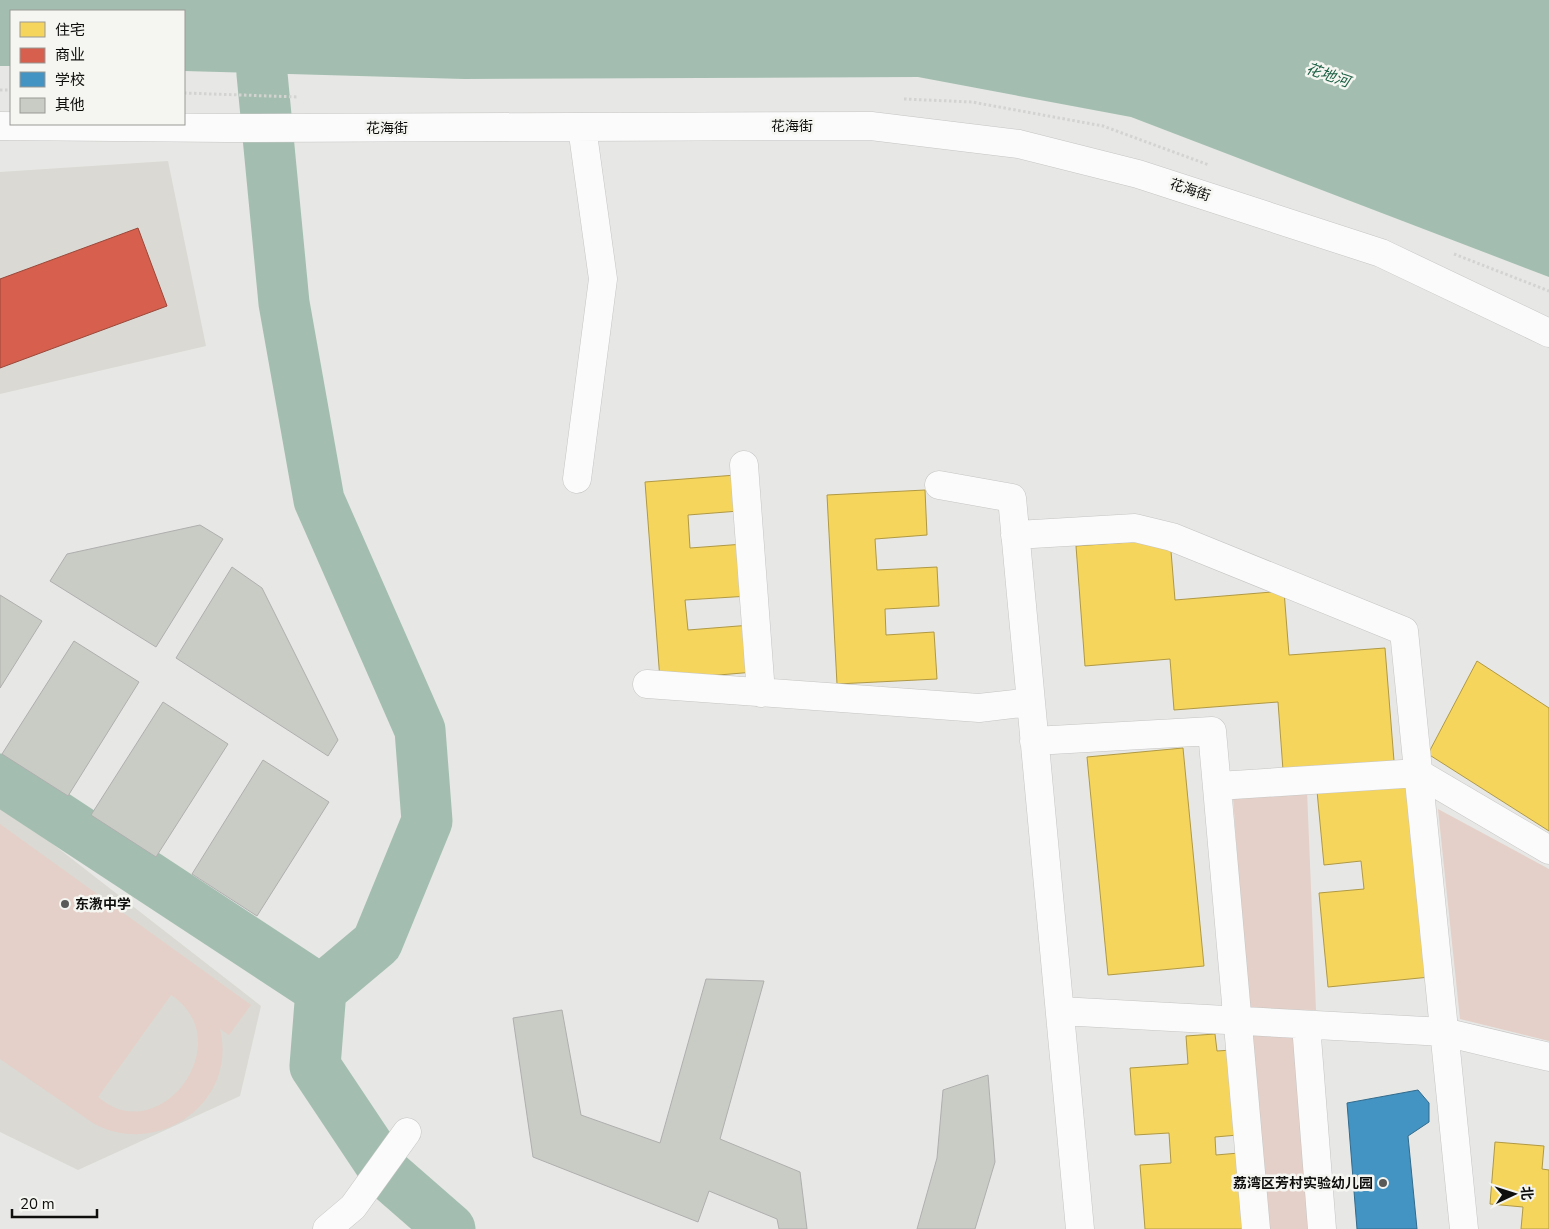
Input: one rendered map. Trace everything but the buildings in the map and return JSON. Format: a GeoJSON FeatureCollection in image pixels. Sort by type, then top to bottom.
{"type":"FeatureCollection","features":[{"type":"Feature","properties":{"kind":"street","name":"花海街"},"geometry":{"type":"LineString","coordinates":[[0,126],[227,128],[871,126],[1018,144],[1138,174],[1381,253],[1549,333]]}},
{"type":"Feature","properties":{"kind":"street"},"geometry":{"type":"LineString","coordinates":[[577,479],[604,279],[582,127]]}},
{"type":"Feature","properties":{"kind":"street"},"geometry":{"type":"LineString","coordinates":[[744,465],[761,693]]}},
{"type":"Feature","properties":{"kind":"street"},"geometry":{"type":"LineString","coordinates":[[939,485],[1012,498],[1080,1229]]}},
{"type":"Feature","properties":{"kind":"street"},"geometry":{"type":"LineString","coordinates":[[1015,535],[1135,528],[1172,537],[1404,631],[1464,1229]]}},
{"type":"Feature","properties":{"kind":"street"},"geometry":{"type":"LineString","coordinates":[[647,684],[980,708],[1031,702]]}},
{"type":"Feature","properties":{"kind":"street"},"geometry":{"type":"LineString","coordinates":[[1034,741],[1212,731],[1256,1229]]}},
{"type":"Feature","properties":{"kind":"street"},"geometry":{"type":"LineString","coordinates":[[1218,786],[1418,773],[1549,850]]}},
{"type":"Feature","properties":{"kind":"street"},"geometry":{"type":"LineString","coordinates":[[1060,1011],[1444,1032],[1549,1057]]}},
{"type":"Feature","properties":{"kind":"street"},"geometry":{"type":"LineString","coordinates":[[1306,1025],[1322,1229]]}},
{"type":"Feature","properties":{"kind":"street"},"geometry":{"type":"LineString","coordinates":[[327,1229],[352,1207],[407,1132]]}},
{"type":"Feature","properties":{"kind":"path"},"geometry":{"type":"LineString","coordinates":[[185,93],[298,97]]}},
{"type":"Feature","properties":{"kind":"shaded area"},"geometry":{"type":"Polygon","coordinates":[[[168,161],[206,346],[0,394],[0,172],[168,161]]]}},
{"type":"Feature","properties":{"kind":"shaded area"},"geometry":{"type":"Polygon","coordinates":[[[1307,791],[1316,1010],[1248,1009],[1233,797],[1307,791]]]}},
{"type":"Feature","properties":{"kind":"shaded area","name":"东漖中学"},"geometry":{"type":"Polygon","coordinates":[[[0,803],[261,1006],[240,1096],[78,1170],[0,1132],[0,803]]]}},
{"type":"Feature","properties":{"kind":"shaded area"},"geometry":{"type":"Polygon","coordinates":[[[1438,809],[1549,869],[1549,1041],[1460,1019],[1438,809]]]}},
{"type":"Feature","properties":{"kind":"shaded area","name":"东漖中学"},"geometry":{"type":"Polygon","coordinates":[[[0,824],[251,1005],[229,1035],[220,1029],[222,1056],[217,1080],[205,1101],[187,1117],[166,1129],[142,1134],[118,1132],[93,1123],[0,1059],[0,824]],[[171,995],[98,1097],[122,1110],[145,1110],[167,1101],[184,1084],[195,1062],[198,1038],[191,1015],[171,995]]]}},
{"type":"Feature","properties":{"kind":"shaded area"},"geometry":{"type":"Polygon","coordinates":[[[1251,1033],[1293,1035],[1310,1229],[1266,1229],[1251,1033]]]}},
{"type":"Feature","properties":{"kind":"water","name":"花地河"},"geometry":{"type":"Polygon","coordinates":[[[0,0],[1549,0],[1549,277],[1131,117],[918,77],[464,79],[185,71],[185,10],[10,10],[10,66],[0,66],[0,0]]]}},
{"type":"Feature","properties":{"kind":"waterway"},"geometry":{"type":"LineString","coordinates":[[259,0],[262,74],[284,303],[319,500],[420,730],[427,821],[377,943],[321,990],[315,1066],[387,1174],[450,1229]]}},
{"type":"Feature","properties":{"kind":"waterway"},"geometry":{"type":"LineString","coordinates":[[0,779],[321,990]]}},
{"type":"Feature","properties":{"kind":"place","name":"东漖中学"},"geometry":{"type":"Point","coordinates":[65,904]}},
{"type":"Feature","properties":{"kind":"place","name":"荔湾区芳村实验幼儿园"},"geometry":{"type":"Point","coordinates":[1383,1183]}}]}
